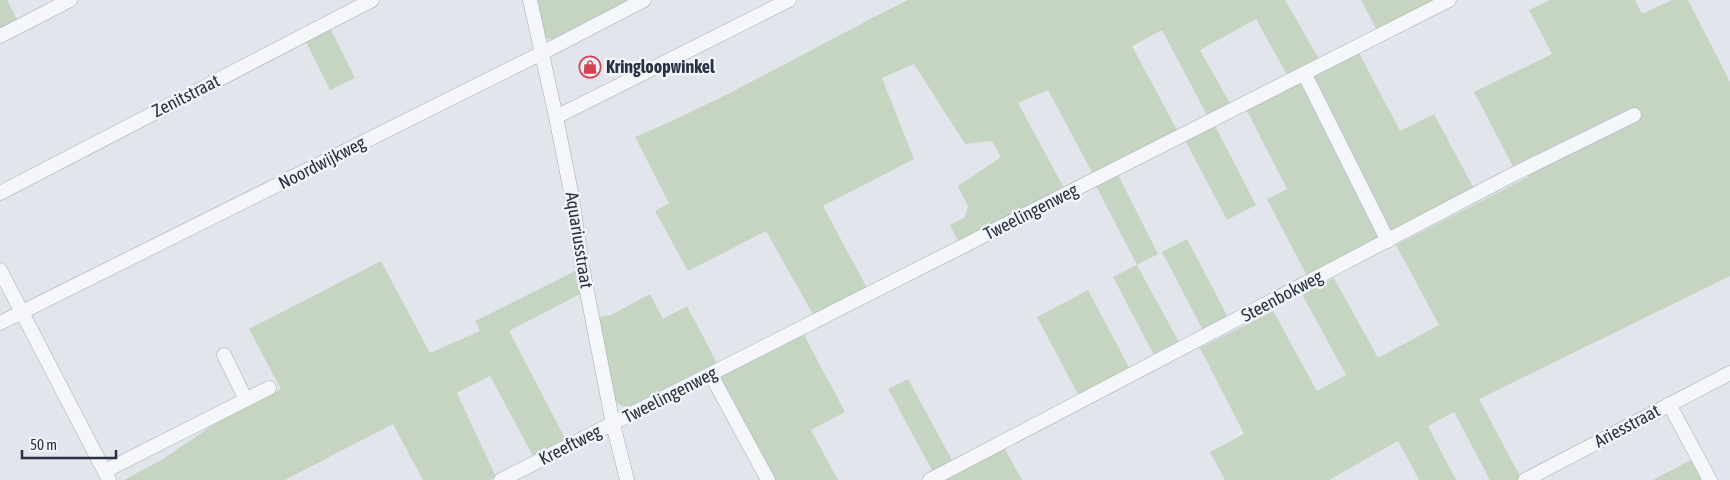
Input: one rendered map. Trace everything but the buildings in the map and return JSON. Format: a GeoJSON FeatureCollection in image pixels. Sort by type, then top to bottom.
{"type":"FeatureCollection","features":[{"type":"Feature","properties":{"kind":"street"},"geometry":{"type":"LineString","coordinates":[[0,36],[70,0]]}},
{"type":"Feature","properties":{"kind":"street","name":"Zenitstraat"},"geometry":{"type":"LineString","coordinates":[[0,193],[372,0]]}},
{"type":"Feature","properties":{"kind":"street","name":"Aquariusstraat"},"geometry":{"type":"LineString","coordinates":[[530,0],[572,197],[582,266],[613,424],[627,480]]}},
{"type":"Feature","properties":{"kind":"street","name":"Noordwijkweg"},"geometry":{"type":"LineString","coordinates":[[0,324],[542,53],[644,0]]}},
{"type":"Feature","properties":{"kind":"street"},"geometry":{"type":"LineString","coordinates":[[556,117],[789,0]]}},
{"type":"Feature","properties":{"kind":"street","name":"Tweelingenweg"},"geometry":{"type":"LineString","coordinates":[[613,424],[1448,0]]}},
{"type":"Feature","properties":{"kind":"street"},"geometry":{"type":"LineString","coordinates":[[1304,73],[1388,241]]}},
{"type":"Feature","properties":{"kind":"street","name":"Steenbokweg"},"geometry":{"type":"LineString","coordinates":[[930,480],[1510,176],[1634,115]]}},
{"type":"Feature","properties":{"kind":"street"},"geometry":{"type":"LineString","coordinates":[[0,270],[107,476],[269,388]]}},
{"type":"Feature","properties":{"kind":"street"},"geometry":{"type":"LineString","coordinates":[[224,355],[246,400]]}},
{"type":"Feature","properties":{"kind":"street","name":"Ariesstraat"},"geometry":{"type":"LineString","coordinates":[[1525,480],[1730,373]]}},
{"type":"Feature","properties":{"kind":"street"},"geometry":{"type":"LineString","coordinates":[[710,375],[768,480]]}},
{"type":"Feature","properties":{"kind":"street"},"geometry":{"type":"LineString","coordinates":[[1670,404],[1710,480]]}},
{"type":"Feature","properties":{"kind":"street","name":"Kreeftweg"},"geometry":{"type":"LineString","coordinates":[[501,480],[613,424]]}},
{"type":"Feature","properties":{"kind":"green space"},"geometry":{"type":"Polygon","coordinates":[[[0,0],[7,0],[18,21],[0,30],[0,0]]]}},
{"type":"Feature","properties":{"kind":"green space"},"geometry":{"type":"Polygon","coordinates":[[[535,0],[630,0],[554,40],[545,38],[535,0]]]}},
{"type":"Feature","properties":{"kind":"green space"},"geometry":{"type":"Polygon","coordinates":[[[908,0],[1285,0],[1319,59],[1287,75],[1256,19],[1200,50],[1231,105],[1208,117],[1162,30],[1132,46],[1177,130],[1093,174],[1048,90],[1018,103],[1064,188],[959,243],[950,225],[964,218],[968,207],[958,186],[1001,157],[992,141],[965,144],[914,64],[882,78],[914,159],[823,206],[867,288],[814,316],[766,231],[688,271],[655,211],[669,203],[635,137],[739,88],[908,0]]]}},
{"type":"Feature","properties":{"kind":"green space"},"geometry":{"type":"Polygon","coordinates":[[[1361,0],[1439,0],[1378,32],[1361,0]]]}},
{"type":"Feature","properties":{"kind":"green space"},"geometry":{"type":"Polygon","coordinates":[[[1549,0],[1635,0],[1642,14],[1672,0],[1688,0],[1730,82],[1730,276],[1479,399],[1522,480],[1490,480],[1454,412],[1428,426],[1456,480],[1419,480],[1398,441],[1329,480],[1225,480],[1210,452],[1244,434],[1200,348],[1273,311],[1317,391],[1346,375],[1302,294],[1334,278],[1378,358],[1439,325],[1396,245],[1528,177],[1527,173],[1518,176],[1474,92],[1552,54],[1529,10],[1549,0]]]}},
{"type":"Feature","properties":{"kind":"green space"},"geometry":{"type":"Polygon","coordinates":[[[330,28],[355,78],[330,90],[305,40],[330,28]]]}},
{"type":"Feature","properties":{"kind":"green space"},"geometry":{"type":"Polygon","coordinates":[[[1358,51],[1400,131],[1434,114],[1478,196],[1391,236],[1311,74],[1358,51]]]}},
{"type":"Feature","properties":{"kind":"green space"},"geometry":{"type":"Polygon","coordinates":[[[1303,80],[1380,239],[1310,282],[1267,199],[1287,189],[1245,107],[1303,80]]]}},
{"type":"Feature","properties":{"kind":"green space"},"geometry":{"type":"Polygon","coordinates":[[[1214,124],[1256,205],[1227,220],[1185,140],[1214,124]]]}},
{"type":"Feature","properties":{"kind":"green space"},"geometry":{"type":"Polygon","coordinates":[[[1117,173],[1158,254],[1137,265],[1095,184],[1117,173]]]}},
{"type":"Feature","properties":{"kind":"green space"},"geometry":{"type":"Polygon","coordinates":[[[1187,239],[1231,323],[1206,336],[1162,252],[1187,239]]]}},
{"type":"Feature","properties":{"kind":"green space"},"geometry":{"type":"Polygon","coordinates":[[[381,261],[430,353],[480,331],[475,321],[577,270],[582,293],[509,331],[567,442],[534,458],[490,376],[457,393],[496,477],[490,480],[423,480],[393,424],[285,480],[124,480],[163,459],[213,425],[281,389],[249,329],[381,261]]]}},
{"type":"Feature","properties":{"kind":"green space"},"geometry":{"type":"Polygon","coordinates":[[[1137,265],[1181,346],[1156,359],[1113,277],[1137,265]]]}},
{"type":"Feature","properties":{"kind":"green space"},"geometry":{"type":"Polygon","coordinates":[[[1088,290],[1132,373],[1081,400],[1037,317],[1088,290]]]}},
{"type":"Feature","properties":{"kind":"green space"},"geometry":{"type":"Polygon","coordinates":[[[650,294],[663,319],[687,306],[718,365],[636,405],[625,407],[619,404],[613,396],[599,317],[611,315],[650,294]]]}},
{"type":"Feature","properties":{"kind":"green space"},"geometry":{"type":"Polygon","coordinates":[[[804,335],[845,412],[811,430],[838,480],[772,480],[720,381],[723,373],[804,335]]]}},
{"type":"Feature","properties":{"kind":"green space"},"geometry":{"type":"Polygon","coordinates":[[[908,379],[953,462],[933,472],[888,389],[908,379]]]}},
{"type":"Feature","properties":{"kind":"green space"},"geometry":{"type":"Polygon","coordinates":[[[1004,447],[1022,480],[939,480],[1004,447]]]}},
{"type":"Feature","properties":{"kind":"green space"},"geometry":{"type":"Polygon","coordinates":[[[1691,460],[1701,480],[1653,480],[1691,460]]]}},
{"type":"Feature","properties":{"kind":"place","name":"Kringloopwinkel"},"geometry":{"type":"Point","coordinates":[590,67]}}]}
